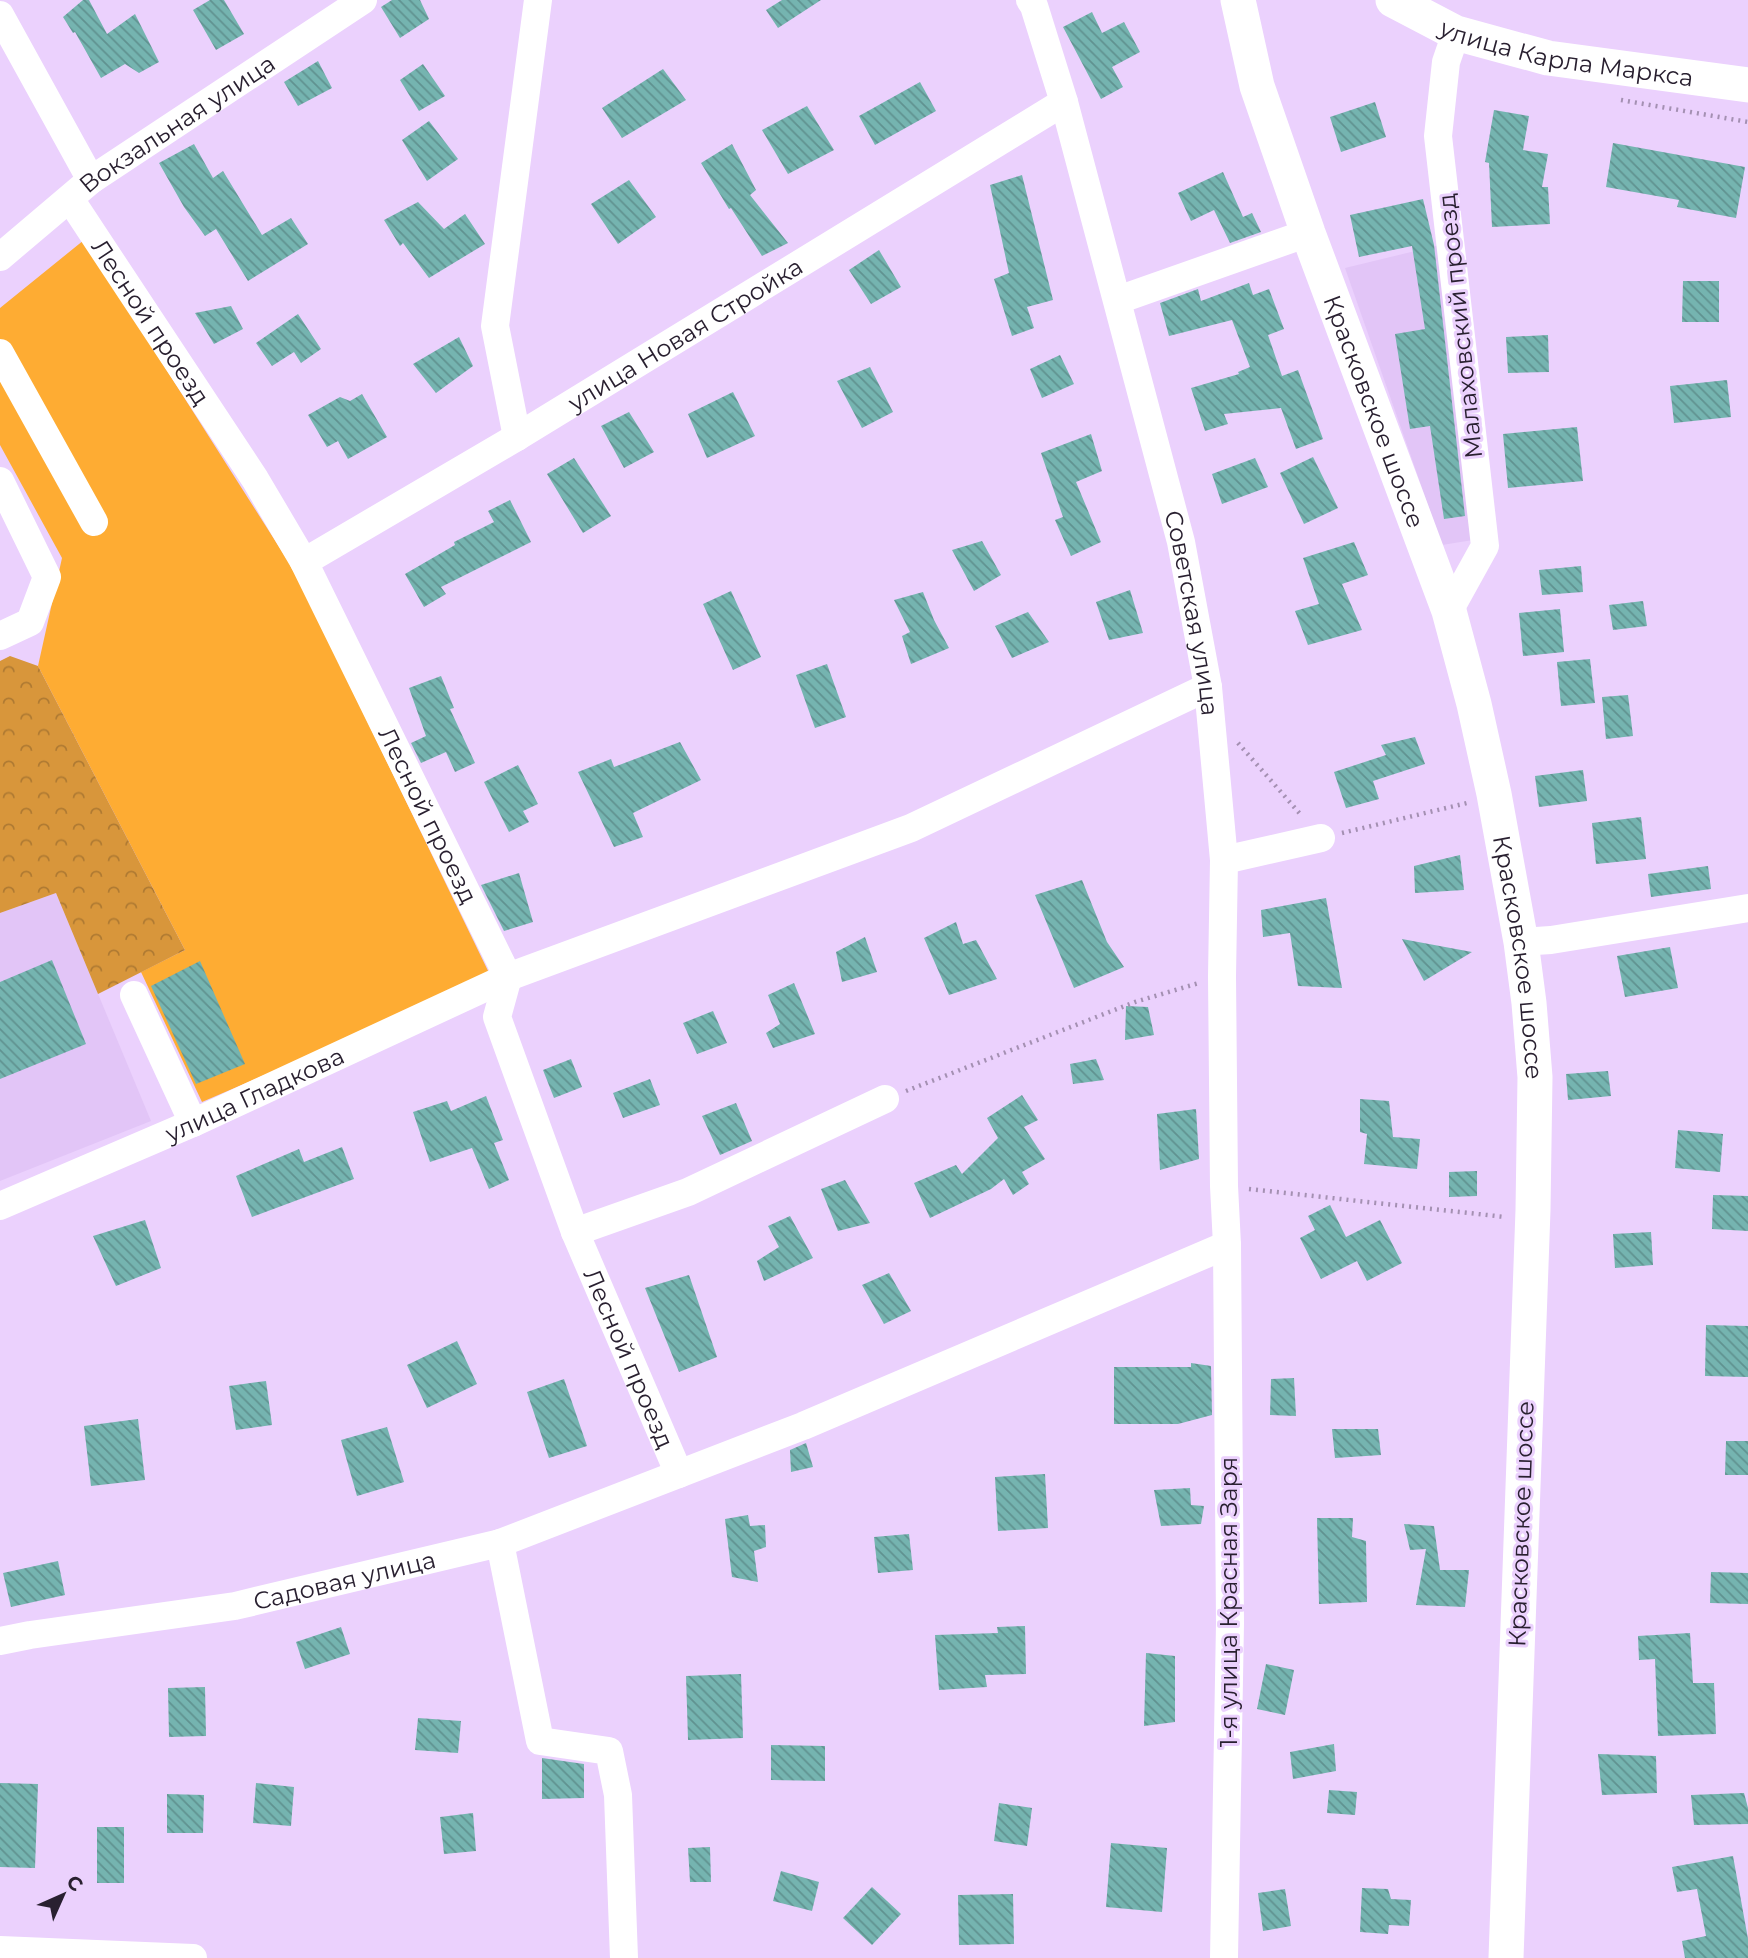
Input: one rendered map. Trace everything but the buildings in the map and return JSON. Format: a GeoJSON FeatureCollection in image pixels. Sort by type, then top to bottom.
{"type":"FeatureCollection","features":[{"type":"Feature","properties":{"kind":"main road","name":"Красковское шоссе"},"geometry":{"type":"LineString","coordinates":[[1238,0],[1257,86],[1308,233],[1449,611],[1492,782],[1521,942],[1535,1077],[1533,1210],[1506,1958]]}},
{"type":"Feature","properties":{"kind":"main road","name":"улица Карла Маркса"},"geometry":{"type":"LineString","coordinates":[[1401,2],[1457,33],[1548,58],[1748,85]]}},
{"type":"Feature","properties":{"kind":"street","name":"Вокзальная улица"},"geometry":{"type":"LineString","coordinates":[[0,257],[91,180],[363,0]]}},
{"type":"Feature","properties":{"kind":"street"},"geometry":{"type":"LineString","coordinates":[[517,437],[495,326],[538,0]]}},
{"type":"Feature","properties":{"kind":"street","name":"Советская улица"},"geometry":{"type":"LineString","coordinates":[[1030,0],[1064,102],[1181,542],[1209,699],[1224,860],[1222,976],[1227,1245]]}},
{"type":"Feature","properties":{"kind":"street"},"geometry":{"type":"LineString","coordinates":[[0,15],[91,180]]}},
{"type":"Feature","properties":{"kind":"street","name":"Малаховский проезд"},"geometry":{"type":"LineString","coordinates":[[1449,611],[1485,546],[1438,136],[1446,62],[1457,33]]}},
{"type":"Feature","properties":{"kind":"street","name":"улица Новая Стройка"},"geometry":{"type":"LineString","coordinates":[[304,562],[517,437],[1064,102]]}},
{"type":"Feature","properties":{"kind":"street","name":"Лесной проезд"},"geometry":{"type":"LineString","coordinates":[[70,199],[255,479],[304,562],[497,972],[497,1017],[575,1232],[679,1474]]}},
{"type":"Feature","properties":{"kind":"street"},"geometry":{"type":"LineString","coordinates":[[1118,300],[1308,233]]}},
{"type":"Feature","properties":{"kind":"street"},"geometry":{"type":"LineString","coordinates":[[0,353],[94,522]]}},
{"type":"Feature","properties":{"kind":"street"},"geometry":{"type":"LineString","coordinates":[[0,481],[47,577],[30,622],[0,636]]}},
{"type":"Feature","properties":{"kind":"street","name":"улица Гладкова"},"geometry":{"type":"LineString","coordinates":[[0,1206],[114,1146],[192,1123],[497,972],[911,828],[1209,699]]}},
{"type":"Feature","properties":{"kind":"street"},"geometry":{"type":"LineString","coordinates":[[1224,860],[1321,838]]}},
{"type":"Feature","properties":{"kind":"street"},"geometry":{"type":"LineString","coordinates":[[1521,942],[1551,940],[1748,908]]}},
{"type":"Feature","properties":{"kind":"street"},"geometry":{"type":"LineString","coordinates":[[134,995],[192,1123]]}},
{"type":"Feature","properties":{"kind":"street"},"geometry":{"type":"LineString","coordinates":[[575,1232],[688,1192],[885,1099]]}},
{"type":"Feature","properties":{"kind":"street","name":"Садовая улица"},"geometry":{"type":"LineString","coordinates":[[0,1641],[235,1606],[499,1543],[803,1426],[1227,1245]]}},
{"type":"Feature","properties":{"kind":"street","name":"1-я улица Красная Заря"},"geometry":{"type":"LineString","coordinates":[[1224,1958],[1230,1623],[1227,1245]]}},
{"type":"Feature","properties":{"kind":"street"},"geometry":{"type":"LineString","coordinates":[[499,1543],[540,1741],[610,1751],[618,1795],[624,1958]]}},
{"type":"Feature","properties":{"kind":"street"},"geometry":{"type":"LineString","coordinates":[[0,1950],[193,1958]]}},
{"type":"Feature","properties":{"kind":"path"},"geometry":{"type":"LineString","coordinates":[[1209,699],[1321,838],[1475,801]]}},
{"type":"Feature","properties":{"kind":"path"},"geometry":{"type":"LineString","coordinates":[[885,1099],[1135,1002],[1222,976]]}},
{"type":"Feature","properties":{"kind":"path"},"geometry":{"type":"LineString","coordinates":[[1224,1186],[1514,1218]]}},
{"type":"Feature","properties":{"kind":"shaded area"},"geometry":{"type":"Polygon","coordinates":[[[84,240],[295,572],[491,977],[202,1102],[141,972],[185,950],[38,666],[62,558],[0,445],[0,308],[84,240]]]}},
{"type":"Feature","properties":{"kind":"shaded area"},"geometry":{"type":"Polygon","coordinates":[[[1444,244],[1473,540],[1442,545],[1345,268],[1444,244]]]}},
{"type":"Feature","properties":{"kind":"shaded area"},"geometry":{"type":"Polygon","coordinates":[[[56,893],[151,1121],[0,1181],[0,913],[56,893]]]}},
{"type":"Feature","properties":{"kind":"green space"},"geometry":{"type":"Polygon","coordinates":[[[10,656],[38,666],[185,950],[98,994],[56,893],[0,913],[0,661],[10,656]]]}}]}
